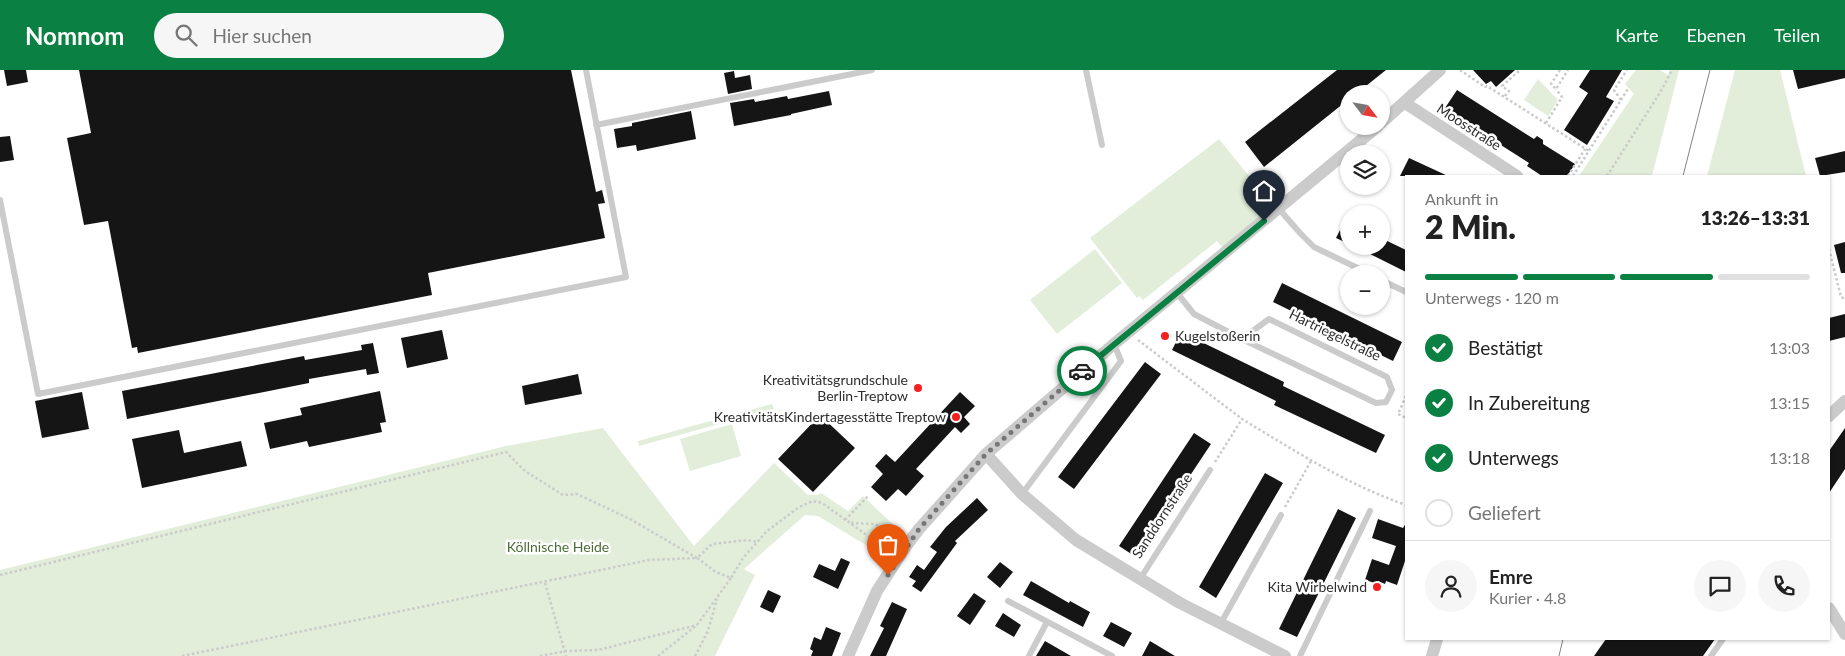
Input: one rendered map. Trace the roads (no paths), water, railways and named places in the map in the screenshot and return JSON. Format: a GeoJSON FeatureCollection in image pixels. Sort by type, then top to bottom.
{"type":"FeatureCollection","features":[{"type":"Feature","properties":{"kind":"street"},"geometry":{"type":"LineString","coordinates":[[1390,116],[1440,70]]}},
{"type":"Feature","properties":{"kind":"street","name":"Moosstraße"},"geometry":{"type":"LineString","coordinates":[[1405,103],[1515,175]]}},
{"type":"Feature","properties":{"kind":"street"},"geometry":{"type":"LineString","coordinates":[[848,656],[877,592],[898,558],[919,529],[986,454],[1128,332],[1367,135]]}},
{"type":"Feature","properties":{"kind":"street"},"geometry":{"type":"LineString","coordinates":[[1830,415],[1845,401]]}},
{"type":"Feature","properties":{"kind":"street","name":"Sanddornstraße"},"geometry":{"type":"LineString","coordinates":[[986,454],[1022,494],[1076,540],[1180,603],[1285,656]]}},
{"type":"Feature","properties":{"kind":"street"},"geometry":{"type":"LineString","coordinates":[[1830,610],[1845,634]]}},
{"type":"Feature","properties":{"kind":"street"},"geometry":{"type":"LineString","coordinates":[[1432,656],[1437,640]]}},
{"type":"Feature","properties":{"kind":"lane"},"geometry":{"type":"LineString","coordinates":[[0,200],[38,394],[626,277],[586,70]]}},
{"type":"Feature","properties":{"kind":"lane"},"geometry":{"type":"LineString","coordinates":[[596,125],[872,70]]}},
{"type":"Feature","properties":{"kind":"lane"},"geometry":{"type":"LineString","coordinates":[[1086,70],[1102,145]]}},
{"type":"Feature","properties":{"kind":"lane"},"geometry":{"type":"LineString","coordinates":[[1279,209],[1314,246],[1352,265]]}},
{"type":"Feature","properties":{"kind":"lane"},"geometry":{"type":"LineString","coordinates":[[1390,284],[1405,292]]}},
{"type":"Feature","properties":{"kind":"lane","name":"Hartriegelstraße"},"geometry":{"type":"LineString","coordinates":[[1177,293],[1194,314],[1242,339],[1376,403],[1386,402],[1392,390],[1387,377],[1269,319],[1242,339]]}},
{"type":"Feature","properties":{"kind":"lane"},"geometry":{"type":"LineString","coordinates":[[1022,494],[1122,361],[1114,344]]}},
{"type":"Feature","properties":{"kind":"lane","name":"Sanddornstraße"},"geometry":{"type":"LineString","coordinates":[[1140,579],[1210,470]]}},
{"type":"Feature","properties":{"kind":"lane"},"geometry":{"type":"LineString","coordinates":[[1300,656],[1370,511]]}},
{"type":"Feature","properties":{"kind":"lane"},"geometry":{"type":"LineString","coordinates":[[1221,623],[1281,515]]}},
{"type":"Feature","properties":{"kind":"lane"},"geometry":{"type":"LineString","coordinates":[[1008,601],[1112,656]]}},
{"type":"Feature","properties":{"kind":"lane"},"geometry":{"type":"LineString","coordinates":[[1029,656],[1047,622]]}},
{"type":"Feature","properties":{"kind":"lane"},"geometry":{"type":"LineString","coordinates":[[1711,656],[1722,640]]}},
{"type":"Feature","properties":{"kind":"tram line"},"geometry":{"type":"LineString","coordinates":[[1683,175],[1710,70]]}},
{"type":"Feature","properties":{"kind":"tram line"},"geometry":{"type":"LineString","coordinates":[[1559,656],[1563,640]]}},
{"type":"Feature","properties":{"kind":"place","name":"Kugelstoßerin"},"geometry":{"type":"Point","coordinates":[1165,336]}},
{"type":"Feature","properties":{"kind":"place","name":"Kreativitätsgrundschule Berlin-Treptow"},"geometry":{"type":"Point","coordinates":[918,388]}},
{"type":"Feature","properties":{"kind":"place","name":"KreativitätsKindertagesstätte Treptow"},"geometry":{"type":"Point","coordinates":[956,417]}},
{"type":"Feature","properties":{"kind":"place","name":"Kita Wirbelwind"},"geometry":{"type":"Point","coordinates":[1377,587]}},
{"type":"Feature","properties":{"kind":"park label","name":"Köllnische Heide"},"geometry":{"type":"Point","coordinates":[558,547]}}]}
